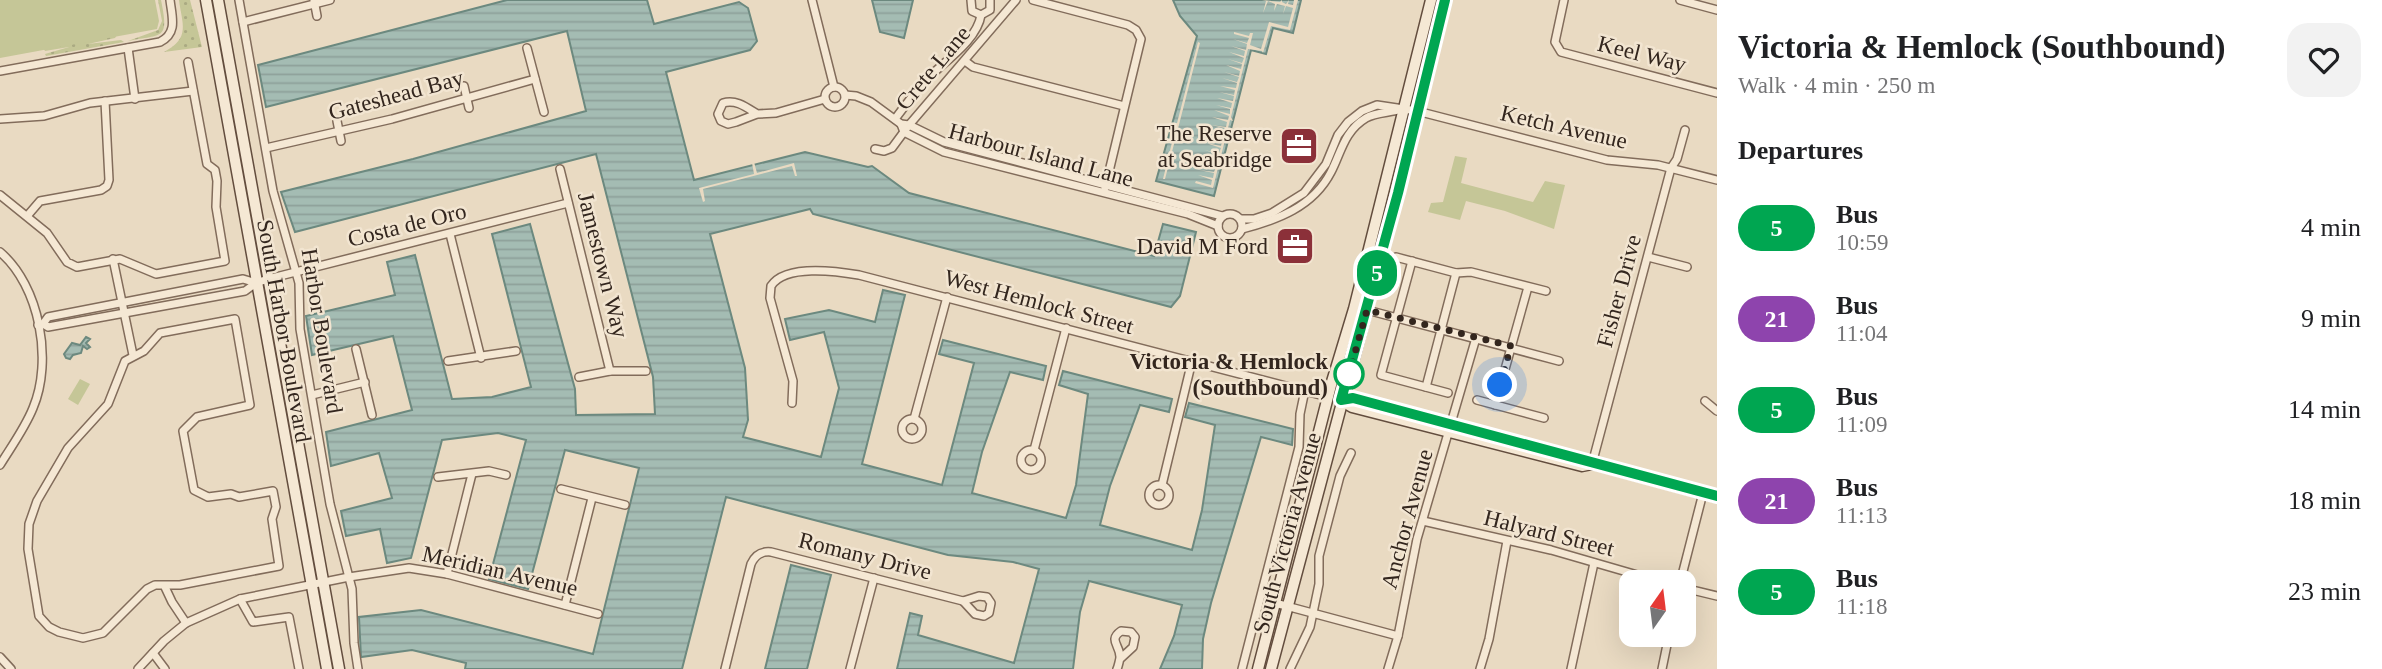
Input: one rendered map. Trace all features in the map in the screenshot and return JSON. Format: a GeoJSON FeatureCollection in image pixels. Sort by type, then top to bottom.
{"type":"FeatureCollection","features":[{"type":"Feature","properties":{"kind":"main road","name":"South Harbor Boulevard"},"geometry":{"type":"LineString","coordinates":[[206,0],[326,668]]}},
{"type":"Feature","properties":{"kind":"main road","name":"South Harbor Boulevard"},"geometry":{"type":"LineString","coordinates":[[218,0],[339,669]]}},
{"type":"Feature","properties":{"kind":"main road","name":"South Victoria Avenue"},"geometry":{"type":"LineString","coordinates":[[1258,669],[1328,397],[1359,293],[1432,0]]}},
{"type":"Feature","properties":{"kind":"main road","name":"South Victoria Avenue"},"geometry":{"type":"LineString","coordinates":[[1271,669],[1367,310],[1445,0]]}},
{"type":"Feature","properties":{"kind":"main road","name":"West Hemlock Street"},"geometry":{"type":"LineString","coordinates":[[1328,397],[1341,400],[1352,407],[1451,428],[1582,466],[1592,464],[1717,496]]}},
{"type":"Feature","properties":{"kind":"street"},"geometry":{"type":"LineString","coordinates":[[0,71],[160,42],[171,35],[173,22],[170,0]]}},
{"type":"Feature","properties":{"kind":"street","name":"Harbor Boulevard"},"geometry":{"type":"LineString","coordinates":[[239,0],[274,191],[297,273],[300,329],[330,504],[352,589],[358,669]]}},
{"type":"Feature","properties":{"kind":"street"},"geometry":{"type":"LineString","coordinates":[[243,22],[330,0]]}},
{"type":"Feature","properties":{"kind":"street"},"geometry":{"type":"LineString","coordinates":[[812,0],[834,87]]}},
{"type":"Feature","properties":{"kind":"street"},"geometry":{"type":"LineString","coordinates":[[971,0],[972,10],[981,15]]}},
{"type":"Feature","properties":{"kind":"street"},"geometry":{"type":"LineString","coordinates":[[902,125],[923,83],[953,57],[979,23],[981,15],[990,10],[990,0]]}},
{"type":"Feature","properties":{"kind":"street","name":"Crete Lane"},"geometry":{"type":"LineString","coordinates":[[875,149],[884,151],[892,148],[902,125],[965,61],[1016,0]]}},
{"type":"Feature","properties":{"kind":"street"},"geometry":{"type":"LineString","coordinates":[[1032,0],[1128,25],[1136,30],[1141,39],[1105,188]]}},
{"type":"Feature","properties":{"kind":"street","name":"Keel Way"},"geometry":{"type":"LineString","coordinates":[[1564,0],[1555,42],[1558,50],[1564,54],[1717,93]]}},
{"type":"Feature","properties":{"kind":"street"},"geometry":{"type":"LineString","coordinates":[[1680,0],[1717,10]]}},
{"type":"Feature","properties":{"kind":"street"},"geometry":{"type":"LineString","coordinates":[[314,2],[317,16]]}},
{"type":"Feature","properties":{"kind":"street"},"geometry":{"type":"LineString","coordinates":[[128,48],[135,99]]}},
{"type":"Feature","properties":{"kind":"street"},"geometry":{"type":"LineString","coordinates":[[527,48],[544,112]]}},
{"type":"Feature","properties":{"kind":"street"},"geometry":{"type":"LineString","coordinates":[[965,61],[973,67],[1124,106]]}},
{"type":"Feature","properties":{"kind":"street"},"geometry":{"type":"LineString","coordinates":[[0,195],[28,215],[50,236],[72,265],[83,267],[113,259],[156,274],[225,261],[216,207],[215,170],[207,164],[188,62]]}},
{"type":"Feature","properties":{"kind":"street","name":"Gateshead Bay"},"geometry":{"type":"LineString","coordinates":[[266,148],[338,125],[392,119],[466,96],[535,79]]}},
{"type":"Feature","properties":{"kind":"street"},"geometry":{"type":"LineString","coordinates":[[464,86],[469,108]]}},
{"type":"Feature","properties":{"kind":"street"},"geometry":{"type":"LineString","coordinates":[[834,87],[840,88],[845,96],[844,102],[838,106],[832,106],[825,99],[828,90],[834,87]]}},
{"type":"Feature","properties":{"kind":"street"},"geometry":{"type":"LineString","coordinates":[[0,119],[44,116],[80,105],[193,91]]}},
{"type":"Feature","properties":{"kind":"street","name":"Harbour Island Lane"},"geometry":{"type":"LineString","coordinates":[[845,96],[856,96],[872,102],[902,125],[944,142],[1105,188],[1218,226]]}},
{"type":"Feature","properties":{"kind":"street"},"geometry":{"type":"LineString","coordinates":[[757,114],[739,103],[730,101],[723,103],[718,114],[721,121],[727,124],[757,114],[776,113],[825,99]]}},
{"type":"Feature","properties":{"kind":"street"},"geometry":{"type":"LineString","coordinates":[[28,215],[40,201],[102,190],[107,186],[109,180],[105,101]]}},
{"type":"Feature","properties":{"kind":"street"},"geometry":{"type":"LineString","coordinates":[[1241,219],[1242,229],[1238,235],[1228,238],[1221,234],[1218,226],[1222,216],[1233,214],[1241,219],[1254,219],[1272,213],[1304,193],[1326,164],[1338,135],[1348,122],[1362,111],[1377,105],[1403,108]]}},
{"type":"Feature","properties":{"kind":"street"},"geometry":{"type":"LineString","coordinates":[[1242,229],[1275,220],[1306,202],[1330,175],[1342,143],[1352,130],[1366,118],[1403,108]]}},
{"type":"Feature","properties":{"kind":"street","name":"Ketch Avenue"},"geometry":{"type":"LineString","coordinates":[[1403,108],[1607,160],[1671,168],[1717,180]]}},
{"type":"Feature","properties":{"kind":"street"},"geometry":{"type":"LineString","coordinates":[[338,125],[341,141]]}},
{"type":"Feature","properties":{"kind":"street","name":"Fisher Drive"},"geometry":{"type":"LineString","coordinates":[[1592,464],[1671,168],[1677,159],[1685,130]]}},
{"type":"Feature","properties":{"kind":"street","name":"Jamestown Way"},"geometry":{"type":"LineString","coordinates":[[560,169],[610,370]]}},
{"type":"Feature","properties":{"kind":"street","name":"Harbour Island Lane"},"geometry":{"type":"LineString","coordinates":[[1105,188],[1222,216]]}},
{"type":"Feature","properties":{"kind":"street","name":"Costa de Oro"},"geometry":{"type":"LineString","coordinates":[[256,284],[243,279],[48,317],[40,324],[48,327],[245,291],[268,279],[568,203]]}},
{"type":"Feature","properties":{"kind":"street"},"geometry":{"type":"LineString","coordinates":[[450,234],[481,358]]}},
{"type":"Feature","properties":{"kind":"street"},"geometry":{"type":"LineString","coordinates":[[0,252],[24,279],[40,324],[42,367],[38,394],[29,418],[0,465]]}},
{"type":"Feature","properties":{"kind":"street"},"geometry":{"type":"LineString","coordinates":[[1396,257],[1456,273],[1471,272],[1546,291]]}},
{"type":"Feature","properties":{"kind":"street"},"geometry":{"type":"LineString","coordinates":[[1648,257],[1687,267]]}},
{"type":"Feature","properties":{"kind":"street"},"geometry":{"type":"LineString","coordinates":[[113,259],[133,355]]}},
{"type":"Feature","properties":{"kind":"street"},"geometry":{"type":"LineString","coordinates":[[1412,261],[1381,375],[1448,393]]}},
{"type":"Feature","properties":{"kind":"street","name":"West Hemlock Street"},"geometry":{"type":"LineString","coordinates":[[792,403],[793,381],[770,298],[771,286],[782,275],[833,271],[947,297],[1328,397]]}},
{"type":"Feature","properties":{"kind":"street"},"geometry":{"type":"LineString","coordinates":[[1426,387],[1456,273]]}},
{"type":"Feature","properties":{"kind":"street"},"geometry":{"type":"LineString","coordinates":[[1494,405],[1528,287]]}},
{"type":"Feature","properties":{"kind":"street"},"geometry":{"type":"LineString","coordinates":[[914,419],[947,297]]}},
{"type":"Feature","properties":{"kind":"street"},"geometry":{"type":"LineString","coordinates":[[1367,310],[1511,346],[1559,361]]}},
{"type":"Feature","properties":{"kind":"street"},"geometry":{"type":"LineString","coordinates":[[235,319],[250,405],[197,417],[183,431],[194,490],[208,497],[231,494],[239,497],[273,491],[276,508],[272,519],[279,566],[180,585],[155,585],[147,589],[109,629],[96,636],[83,638],[59,632],[49,627],[39,616],[28,549],[29,524],[37,500],[68,448],[108,404],[121,367],[133,355],[144,351],[160,333],[235,319]]}},
{"type":"Feature","properties":{"kind":"street"},"geometry":{"type":"LineString","coordinates":[[1034,450],[1066,328]]}},
{"type":"Feature","properties":{"kind":"street","name":"Anchor Avenue"},"geometry":{"type":"LineString","coordinates":[[1388,669],[1398,636],[1423,521],[1476,338]]}},
{"type":"Feature","properties":{"kind":"street"},"geometry":{"type":"LineString","coordinates":[[356,349],[372,415]]}},
{"type":"Feature","properties":{"kind":"street"},"geometry":{"type":"LineString","coordinates":[[448,361],[516,351]]}},
{"type":"Feature","properties":{"kind":"street"},"geometry":{"type":"LineString","coordinates":[[1162,485],[1192,361]]}},
{"type":"Feature","properties":{"kind":"street","name":"Jamestown Way"},"geometry":{"type":"LineString","coordinates":[[579,377],[610,370],[646,371]]}},
{"type":"Feature","properties":{"kind":"street"},"geometry":{"type":"LineString","coordinates":[[312,396],[365,382]]}},
{"type":"Feature","properties":{"kind":"street"},"geometry":{"type":"LineString","coordinates":[[1242,669],[1299,447],[1300,414],[1305,390]]}},
{"type":"Feature","properties":{"kind":"street"},"geometry":{"type":"LineString","coordinates":[[1477,400],[1544,418]]}},
{"type":"Feature","properties":{"kind":"street"},"geometry":{"type":"LineString","coordinates":[[1705,401],[1717,411]]}},
{"type":"Feature","properties":{"kind":"street"},"geometry":{"type":"LineString","coordinates":[[1290,669],[1310,627],[1319,584],[1319,556],[1340,476],[1351,453]]}},
{"type":"Feature","properties":{"kind":"street"},"geometry":{"type":"LineString","coordinates":[[438,477],[489,471],[506,475]]}},
{"type":"Feature","properties":{"kind":"street"},"geometry":{"type":"LineString","coordinates":[[447,574],[472,474]]}},
{"type":"Feature","properties":{"kind":"street"},"geometry":{"type":"LineString","coordinates":[[561,489],[625,505]]}},
{"type":"Feature","properties":{"kind":"street"},"geometry":{"type":"LineString","coordinates":[[1683,570],[1703,493]]}},
{"type":"Feature","properties":{"kind":"street"},"geometry":{"type":"LineString","coordinates":[[565,605],[592,498]]}},
{"type":"Feature","properties":{"kind":"street","name":"Halyard Street"},"geometry":{"type":"LineString","coordinates":[[1423,521],[1551,550],[1619,570]]}},
{"type":"Feature","properties":{"kind":"street"},"geometry":{"type":"LineString","coordinates":[[1480,669],[1489,639],[1507,541]]}},
{"type":"Feature","properties":{"kind":"street","name":"Romany Drive"},"geometry":{"type":"LineString","coordinates":[[724,669],[751,564],[758,554],[771,552],[963,601]]}},
{"type":"Feature","properties":{"kind":"street"},"geometry":{"type":"LineString","coordinates":[[1571,669],[1594,563]]}},
{"type":"Feature","properties":{"kind":"street","name":"Meridian Avenue"},"geometry":{"type":"LineString","coordinates":[[144,668],[153,653],[186,623],[240,599],[349,576],[409,568],[447,574],[597,614]]}},
{"type":"Feature","properties":{"kind":"street"},"geometry":{"type":"LineString","coordinates":[[850,669],[874,578]]}},
{"type":"Feature","properties":{"kind":"street"},"geometry":{"type":"LineString","coordinates":[[164,585],[186,623]]}},
{"type":"Feature","properties":{"kind":"street"},"geometry":{"type":"LineString","coordinates":[[1696,591],[1717,596]]}},
{"type":"Feature","properties":{"kind":"street"},"geometry":{"type":"LineString","coordinates":[[240,599],[253,622],[289,617],[299,669]]}},
{"type":"Feature","properties":{"kind":"street"},"geometry":{"type":"LineString","coordinates":[[1275,603],[1398,636]]}},
{"type":"Feature","properties":{"kind":"street"},"geometry":{"type":"LineString","coordinates":[[1662,669],[1666,648]]}},
{"type":"Feature","properties":{"kind":"street"},"geometry":{"type":"LineString","coordinates":[[153,653],[165,669]]}},
{"type":"Feature","properties":{"kind":"street"},"geometry":{"type":"LineString","coordinates":[[0,656],[11,669]]}},
{"type":"Feature","properties":{"kind":"street"},"geometry":{"type":"LineString","coordinates":[[1117,669],[1120,659]]}},
{"type":"Feature","properties":{"kind":"green space"},"geometry":{"type":"Polygon","coordinates":[[[0,0],[155,0],[159,21],[157,29],[0,58],[0,0]]]}},
{"type":"Feature","properties":{"kind":"green space"},"geometry":{"type":"Polygon","coordinates":[[[158,0],[161,0],[164,29],[156,35],[128,41],[158,30],[162,21],[158,0]]]}},
{"type":"Feature","properties":{"kind":"green space"},"geometry":{"type":"Polygon","coordinates":[[[179,0],[190,0],[202,47],[164,52],[173,47],[183,30],[179,0]]]}},
{"type":"Feature","properties":{"kind":"green space"},"geometry":{"type":"Polygon","coordinates":[[[117,35],[115,38],[88,44],[121,40],[124,42],[46,56],[45,54],[69,47],[45,51],[41,44],[117,35]]]}},
{"type":"Feature","properties":{"kind":"green space"},"geometry":{"type":"Polygon","coordinates":[[[1455,156],[1467,158],[1461,183],[1533,202],[1545,181],[1565,185],[1554,229],[1505,211],[1466,201],[1460,220],[1428,212],[1431,203],[1443,202],[1455,156]]]}},
{"type":"Feature","properties":{"kind":"green space"},"geometry":{"type":"Polygon","coordinates":[[[80,379],[90,384],[78,405],[68,399],[80,379]]]}},
{"type":"Feature","properties":{"kind":"shaded area"},"geometry":{"type":"Polygon","coordinates":[[[507,0],[647,0],[654,24],[739,2],[748,8],[757,41],[750,50],[666,72],[694,180],[805,152],[872,166],[909,193],[1154,256],[1163,224],[1196,232],[1180,296],[1171,307],[813,214],[810,209],[710,234],[745,368],[748,420],[743,437],[821,457],[839,388],[824,332],[790,340],[785,319],[829,310],[875,322],[883,290],[905,295],[862,464],[942,485],[974,363],[939,354],[943,340],[1046,366],[1043,380],[1010,372],[982,452],[972,493],[1066,518],[1076,485],[1088,394],[1059,385],[1063,371],[1172,399],[1169,412],[1140,405],[1110,486],[1100,525],[1192,550],[1202,510],[1215,425],[1185,417],[1189,403],[1293,429],[1292,445],[1261,437],[1211,603],[1203,639],[1202,669],[1160,669],[1174,636],[1182,605],[1089,581],[1080,612],[1073,669],[897,669],[910,613],[922,616],[918,635],[1014,663],[1039,569],[1013,562],[948,555],[726,497],[682,669],[465,669],[466,663],[412,650],[361,657],[359,617],[421,610],[593,654],[639,468],[565,450],[528,589],[489,579],[526,440],[498,433],[442,440],[411,558],[387,563],[380,529],[346,536],[341,511],[392,498],[379,453],[331,466],[326,432],[412,410],[393,336],[312,355],[306,316],[395,295],[387,262],[415,255],[452,399],[492,397],[531,387],[492,234],[530,224],[575,389],[576,415],[655,414],[653,377],[596,154],[295,232],[281,192],[586,111],[567,31],[266,107],[258,65],[507,0]]]}},
{"type":"Feature","properties":{"kind":"shaded area"},"geometry":{"type":"Polygon","coordinates":[[[872,0],[913,0],[904,38],[880,32],[872,0]]]}},
{"type":"Feature","properties":{"kind":"shaded area"},"geometry":{"type":"Polygon","coordinates":[[[1173,0],[1301,0],[1293,33],[1273,28],[1266,54],[1251,50],[1214,196],[1156,181],[1197,36],[1180,16],[1173,0]]]}},
{"type":"Feature","properties":{"kind":"shaded area"},"geometry":{"type":"Polygon","coordinates":[[[86,337],[90,339],[86,343],[90,347],[87,349],[83,346],[81,353],[70,359],[66,358],[64,354],[72,343],[80,345],[86,337]]]}},
{"type":"Feature","properties":{"kind":"shaded area"},"geometry":{"type":"Polygon","coordinates":[[[791,565],[831,575],[807,669],[765,669],[791,565]]]}},
{"type":"Feature","properties":{"kind":"pier"},"geometry":{"type":"Polygon","coordinates":[[[1262,0],[1282,0],[1286,4],[1289,0],[1288,4],[1293,5],[1294,0],[1298,0],[1290,30],[1271,26],[1263,53],[1248,49],[1231,117],[1233,121],[1230,120],[1213,188],[1195,183],[1196,181],[1211,185],[1212,180],[1198,175],[1213,178],[1214,173],[1199,170],[1214,172],[1216,167],[1201,162],[1216,165],[1217,161],[1203,156],[1218,159],[1219,154],[1204,150],[1219,153],[1221,148],[1206,143],[1221,146],[1222,141],[1207,138],[1222,140],[1224,135],[1209,130],[1224,133],[1225,128],[1211,125],[1226,127],[1227,122],[1212,117],[1228,120],[1229,116],[1214,110],[1230,114],[1230,109],[1216,105],[1231,108],[1232,103],[1217,98],[1233,101],[1234,96],[1219,92],[1234,95],[1235,90],[1220,86],[1236,88],[1237,83],[1222,78],[1237,82],[1239,77],[1224,72],[1239,76],[1240,71],[1226,65],[1241,69],[1242,64],[1228,59],[1242,63],[1244,58],[1229,52],[1244,56],[1245,51],[1231,46],[1246,50],[1247,44],[1233,39],[1247,43],[1249,38],[1234,32],[1249,36],[1253,33],[1250,45],[1261,49],[1269,22],[1288,27],[1293,8],[1286,6],[1283,14],[1285,6],[1277,4],[1274,11],[1275,4],[1268,1],[1263,13],[1266,1],[1262,0]]]}},
{"type":"Feature","properties":{"kind":"pier"},"geometry":{"type":"Polygon","coordinates":[[[1198,42],[1200,43],[1163,179],[1176,126],[1174,123],[1177,123],[1198,42]]]}},
{"type":"Feature","properties":{"kind":"pier"},"geometry":{"type":"Polygon","coordinates":[[[754,162],[757,173],[794,163],[797,176],[792,166],[703,189],[703,202],[699,188],[754,174],[754,162]]]}},
{"type":"Feature","properties":{"kind":"bus line","name":"5"},"geometry":{"type":"LineString","coordinates":[[1445,0],[1398,193],[1341,400],[1353,398],[1717,496]]}},
{"type":"Feature","properties":{"kind":"place","name":"The Reserve at Seabridge"},"geometry":{"type":"Point","coordinates":[1299,146]}},
{"type":"Feature","properties":{"kind":"place","name":"David M Ford"},"geometry":{"type":"Point","coordinates":[1295,246]}},
{"type":"Feature","properties":{"kind":"place","name":"Victoria & Hemlock (Southbound)"},"geometry":{"type":"Point","coordinates":[1349,374]}},
{"type":"Feature","properties":{"kind":"route"},"geometry":{"type":"LineString","coordinates":[[1349,374],[1367,310],[1511,346],[1500,385]]}}]}
